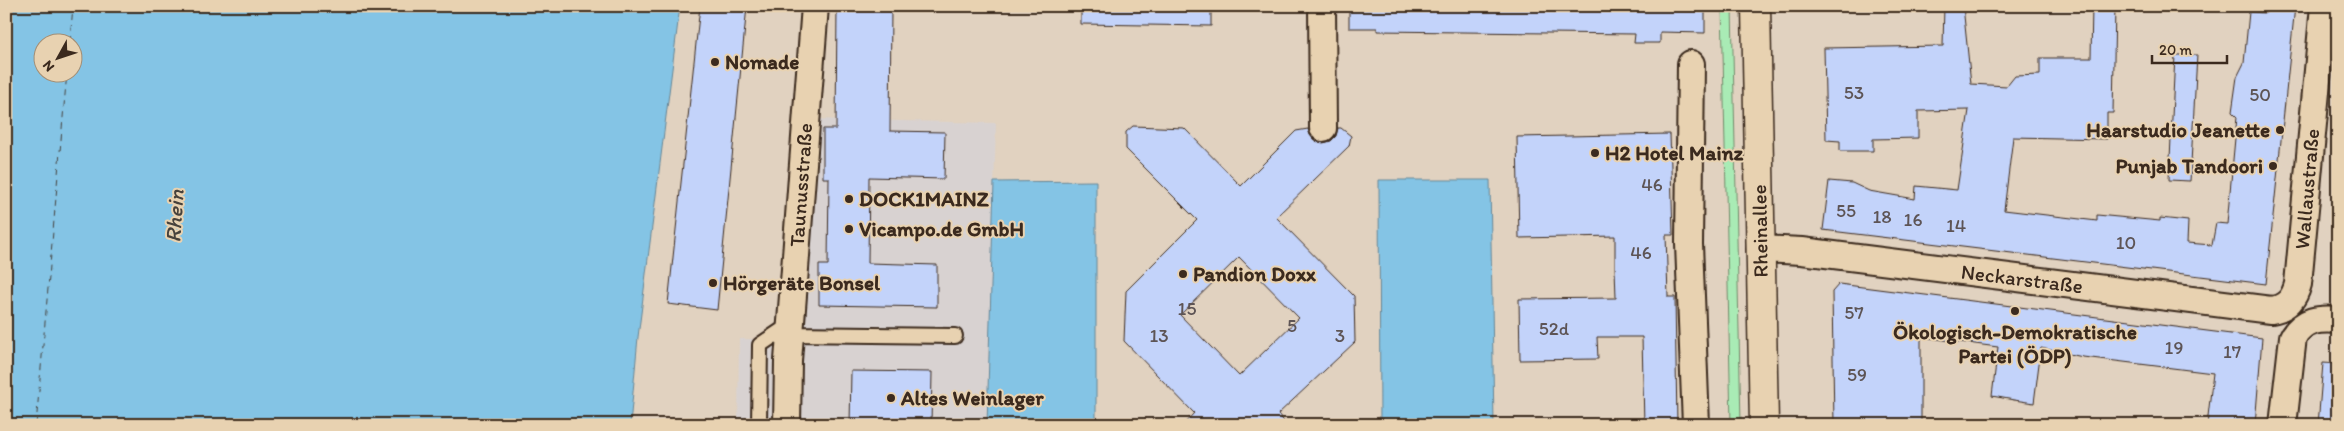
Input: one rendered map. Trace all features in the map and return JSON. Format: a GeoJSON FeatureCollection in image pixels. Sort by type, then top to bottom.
{"type":"FeatureCollection","features":[{"type":"Feature","properties":{"kind":"main road","name":"Rheinallee"},"geometry":{"type":"LineString","coordinates":[[1756,6],[1764,425]]}},
{"type":"Feature","properties":{"kind":"street","name":"Taunusstraße"},"geometry":{"type":"LineString","coordinates":[[787,425],[790,329],[815,6]]}},
{"type":"Feature","properties":{"kind":"street"},"geometry":{"type":"LineString","coordinates":[[1322,6],[1323,128]]}},
{"type":"Feature","properties":{"kind":"street","name":"Wallaustraße"},"geometry":{"type":"LineString","coordinates":[[2284,306],[2291,300],[2298,284],[2324,6]]}},
{"type":"Feature","properties":{"kind":"street"},"geometry":{"type":"LineString","coordinates":[[1691,64],[1689,244],[1696,425]]}},
{"type":"Feature","properties":{"kind":"street","name":"Neckarstraße"},"geometry":{"type":"LineString","coordinates":[[1760,249],[1802,251],[2271,310],[2284,306]]}},
{"type":"Feature","properties":{"kind":"street"},"geometry":{"type":"LineString","coordinates":[[2283,425],[2293,338],[2300,328],[2309,321],[2322,318],[2338,320]]}},
{"type":"Feature","properties":{"kind":"lane"},"geometry":{"type":"LineString","coordinates":[[759,425],[760,345],[790,329],[955,336]]}},
{"type":"Feature","properties":{"kind":"shaded area"},"geometry":{"type":"Polygon","coordinates":[[[809,119],[996,123],[987,425],[738,425],[739,339],[796,340],[809,119]]]}},
{"type":"Feature","properties":{"kind":"green space"},"geometry":{"type":"Polygon","coordinates":[[[1722,6],[1732,6],[1741,425],[1731,425],[1722,6]]]}},
{"type":"Feature","properties":{"kind":"water","name":"Rhein"},"geometry":{"type":"Polygon","coordinates":[[[6,6],[680,6],[638,337],[630,425],[6,425],[6,6]]]}},
{"type":"Feature","properties":{"kind":"water"},"geometry":{"type":"Polygon","coordinates":[[[1379,180],[1490,180],[1494,425],[1380,425],[1379,180]]]}},
{"type":"Feature","properties":{"kind":"water"},"geometry":{"type":"Polygon","coordinates":[[[1096,181],[1096,425],[987,425],[994,182],[1096,181]]]}},
{"type":"Feature","properties":{"kind":"building"},"geometry":{"type":"Polygon","coordinates":[[[700,6],[747,6],[717,310],[668,304],[700,6]]]}},
{"type":"Feature","properties":{"kind":"building","name":"DOCK1MAINZ"},"geometry":{"type":"Polygon","coordinates":[[[837,6],[891,6],[890,131],[945,132],[944,179],[869,177],[868,263],[937,265],[937,307],[819,305],[819,265],[828,265],[829,178],[823,178],[823,129],[836,129],[837,6]]]}},
{"type":"Feature","properties":{"kind":"building"},"geometry":{"type":"Polygon","coordinates":[[[1081,6],[1211,6],[1211,26],[1081,24],[1081,6]]]}},
{"type":"Feature","properties":{"kind":"building"},"geometry":{"type":"Polygon","coordinates":[[[1349,6],[1705,6],[1705,33],[1660,32],[1660,43],[1634,43],[1635,34],[1377,31],[1377,28],[1349,28],[1349,6]]]}},
{"type":"Feature","properties":{"kind":"building"},"geometry":{"type":"Polygon","coordinates":[[[1944,6],[1963,6],[1971,84],[2007,86],[2015,76],[2040,75],[2040,58],[2091,58],[2092,6],[2115,6],[2113,113],[2107,113],[2107,139],[2013,137],[2004,210],[2097,221],[2097,215],[2160,221],[2160,218],[2188,221],[2187,243],[2212,245],[2216,223],[2227,224],[2237,117],[2232,112],[2237,77],[2244,63],[2249,12],[2266,13],[2266,6],[2295,6],[2266,284],[1823,230],[1829,181],[1852,183],[1869,191],[1915,199],[1916,186],[1957,190],[1969,110],[1918,111],[1918,138],[1873,139],[1873,151],[1840,151],[1840,141],[1826,140],[1824,48],[1943,46],[1944,6]]]}},
{"type":"Feature","properties":{"kind":"building"},"geometry":{"type":"Polygon","coordinates":[[[2175,55],[2197,55],[2190,181],[2169,180],[2175,55]]]}},
{"type":"Feature","properties":{"kind":"building","name":"Pandion Doxx"},"geometry":{"type":"Polygon","coordinates":[[[1133,126],[1184,128],[1241,186],[1296,131],[1308,129],[1315,141],[1323,143],[1331,141],[1336,136],[1338,128],[1341,128],[1351,136],[1349,146],[1276,217],[1354,296],[1355,342],[1278,414],[1287,425],[1183,425],[1194,413],[1124,341],[1126,291],[1197,220],[1126,149],[1126,132],[1133,126]],[[1239,257],[1180,315],[1239,376],[1299,318],[1239,257]]]}},
{"type":"Feature","properties":{"kind":"building"},"geometry":{"type":"Polygon","coordinates":[[[1670,134],[1673,235],[1666,235],[1668,297],[1675,297],[1677,425],[1644,425],[1642,337],[1597,337],[1598,359],[1520,360],[1519,299],[1616,298],[1615,236],[1519,238],[1517,137],[1670,134]]]}},
{"type":"Feature","properties":{"kind":"building"},"geometry":{"type":"Polygon","coordinates":[[[1839,284],[2262,338],[2255,425],[2207,425],[2213,373],[2083,357],[2041,348],[2034,403],[1992,396],[1998,347],[1921,337],[1921,425],[1834,425],[1832,292],[1839,284]]]}},
{"type":"Feature","properties":{"kind":"building"},"geometry":{"type":"Polygon","coordinates":[[[2323,363],[2338,364],[2338,425],[2318,425],[2323,363]]]}},
{"type":"Feature","properties":{"kind":"building","name":"Altes Weinlager"},"geometry":{"type":"Polygon","coordinates":[[[851,371],[932,372],[931,425],[850,425],[851,371]]]}},
{"type":"Feature","properties":{"kind":"ferry route"},"geometry":{"type":"LineString","coordinates":[[71,32],[73,6]]}},
{"type":"Feature","properties":{"kind":"ferry route"},"geometry":{"type":"LineString","coordinates":[[36,425],[66,82]]}},
{"type":"Feature","properties":{"kind":"place","name":"Nomade"},"geometry":{"type":"Point","coordinates":[715,62]}},
{"type":"Feature","properties":{"kind":"place","name":"Haarstudio Jeanette"},"geometry":{"type":"Point","coordinates":[2280,130]}},
{"type":"Feature","properties":{"kind":"place","name":"H2 Hotel Mainz"},"geometry":{"type":"Point","coordinates":[1595,153]}},
{"type":"Feature","properties":{"kind":"place","name":"Punjab Tandoori"},"geometry":{"type":"Point","coordinates":[2273,166]}},
{"type":"Feature","properties":{"kind":"place","name":"DOCK1MAINZ"},"geometry":{"type":"Point","coordinates":[849,199]}},
{"type":"Feature","properties":{"kind":"place","name":"Vicampo.de GmbH"},"geometry":{"type":"Point","coordinates":[849,229]}},
{"type":"Feature","properties":{"kind":"place","name":"Pandion Doxx"},"geometry":{"type":"Point","coordinates":[1183,274]}},
{"type":"Feature","properties":{"kind":"place","name":"Hörgeräte Bonsel"},"geometry":{"type":"Point","coordinates":[713,283]}},
{"type":"Feature","properties":{"kind":"place","name":"Ökologisch-Demokratische Partei (ÖDP)"},"geometry":{"type":"Point","coordinates":[2015,311]}},
{"type":"Feature","properties":{"kind":"place","name":"Altes Weinlager"},"geometry":{"type":"Point","coordinates":[891,398]}}]}
